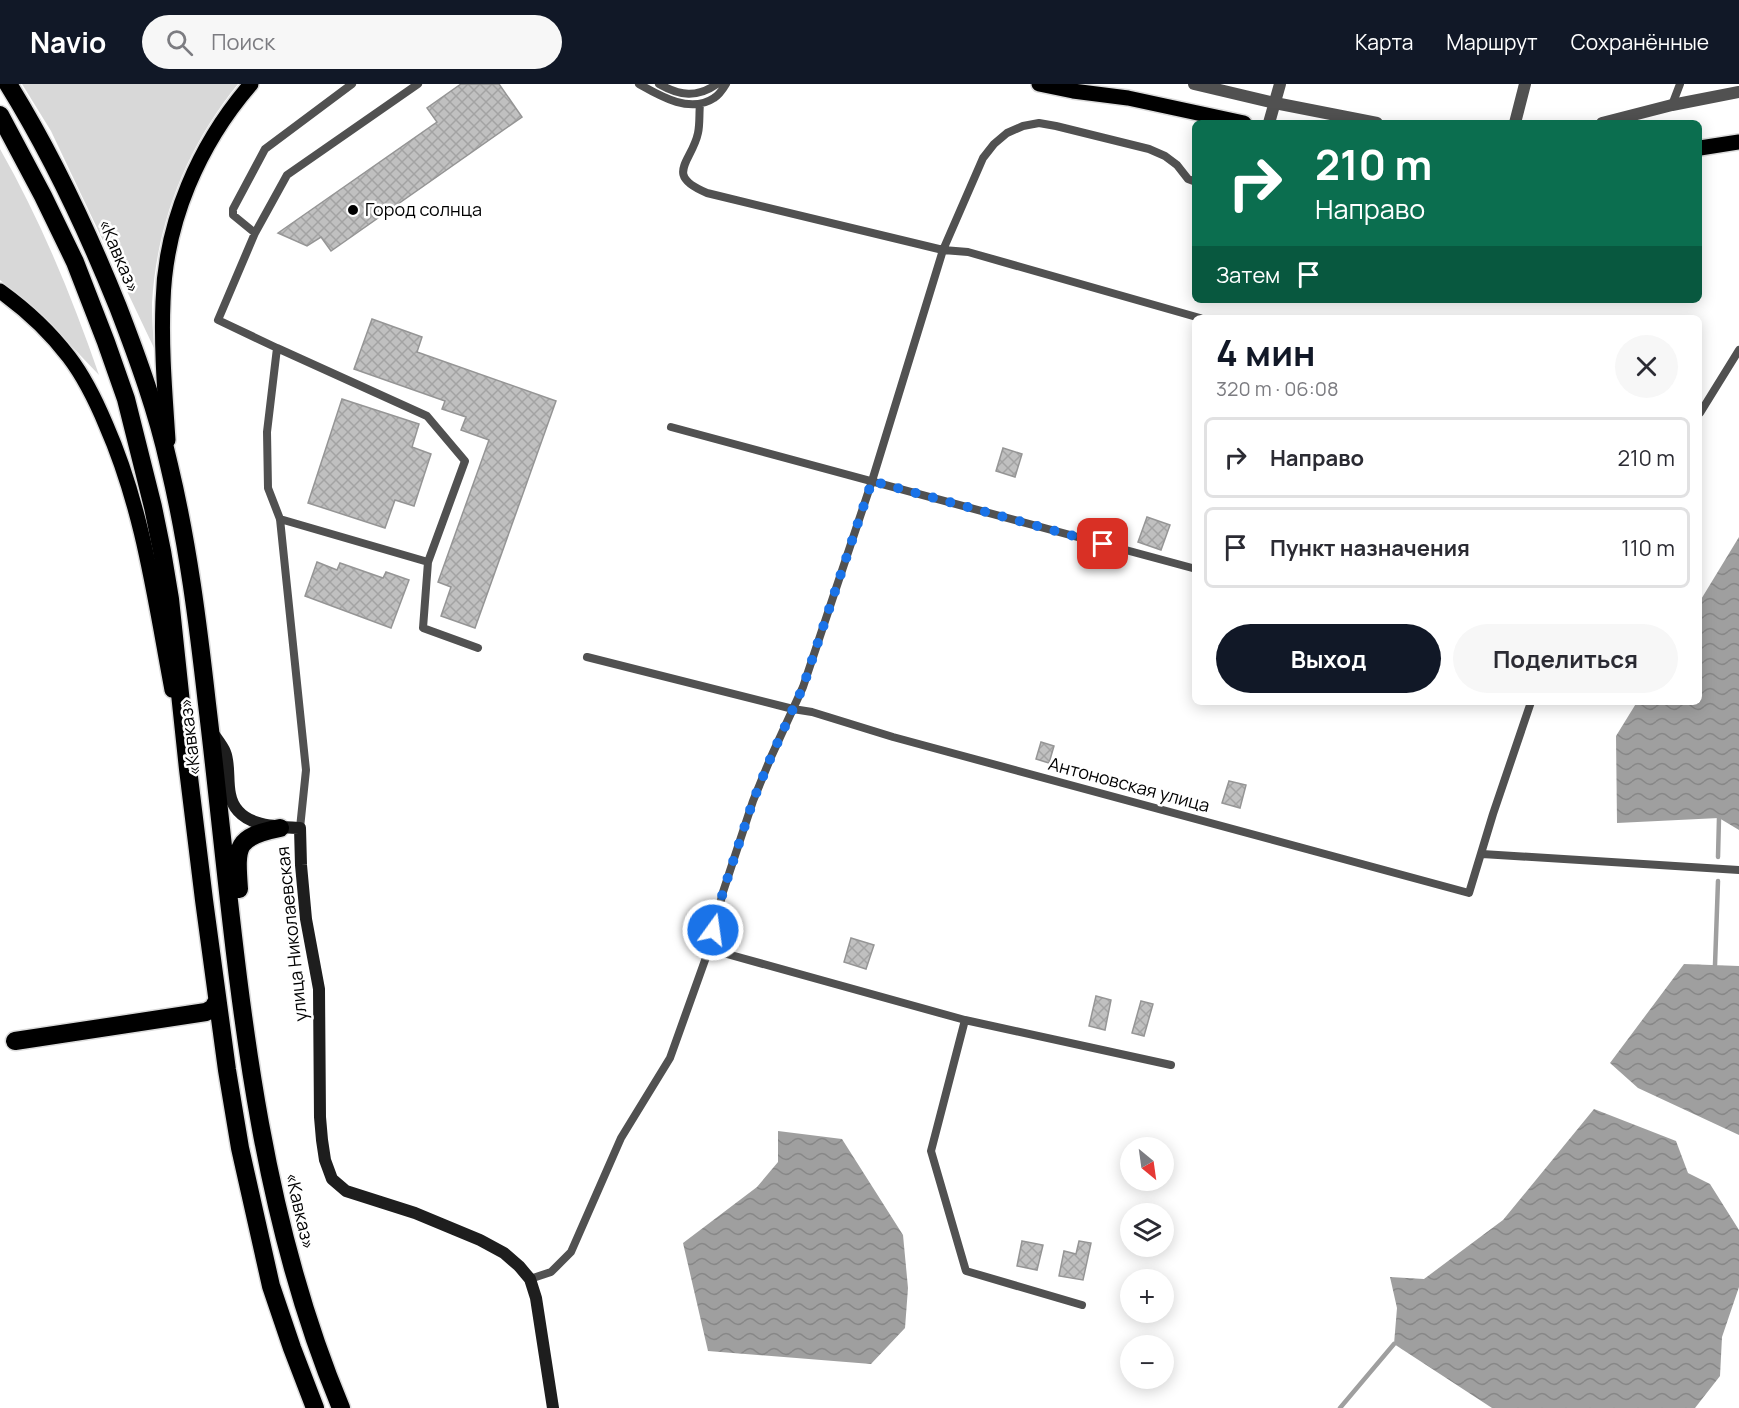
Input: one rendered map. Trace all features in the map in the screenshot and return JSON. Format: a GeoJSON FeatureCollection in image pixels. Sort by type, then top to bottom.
{"type":"FeatureCollection","features":[{"type":"Feature","properties":{"kind":"highway","name":"«Кавказ»"},"geometry":{"type":"LineString","coordinates":[[8,84],[27,114],[68,191],[98,256],[147,387],[169,464],[194,594],[238,976],[267,1166],[295,1279],[314,1338],[341,1408]]}},
{"type":"Feature","properties":{"kind":"highway","name":"«Кавказ»"},"geometry":{"type":"LineString","coordinates":[[0,115],[75,262],[126,399],[162,551],[170,599],[215,1011],[240,1148],[278,1307],[315,1408]]}},
{"type":"Feature","properties":{"kind":"highway"},"geometry":{"type":"LineString","coordinates":[[238,976],[244,959],[239,850],[246,840],[259,832],[280,828]]}},
{"type":"Feature","properties":{"kind":"highway"},"geometry":{"type":"LineString","coordinates":[[15,1041],[215,1011]]}},
{"type":"Feature","properties":{"kind":"main road"},"geometry":{"type":"LineString","coordinates":[[169,464],[163,346],[166,264],[182,201],[205,148],[237,100],[251,84]]}},
{"type":"Feature","properties":{"kind":"main road"},"geometry":{"type":"LineString","coordinates":[[1039,84],[1128,98],[1229,120]]}},
{"type":"Feature","properties":{"kind":"main road"},"geometry":{"type":"LineString","coordinates":[[1094,84],[1128,98]]}},
{"type":"Feature","properties":{"kind":"main road"},"geometry":{"type":"LineString","coordinates":[[1702,148],[1739,142]]}},
{"type":"Feature","properties":{"kind":"main road"},"geometry":{"type":"LineString","coordinates":[[0,291],[46,330],[68,356],[83,377],[118,452],[134,499],[147,551],[188,769]]}},
{"type":"Feature","properties":{"kind":"street"},"geometry":{"type":"LineString","coordinates":[[1194,84],[1362,120]]}},
{"type":"Feature","properties":{"kind":"street"},"geometry":{"type":"LineString","coordinates":[[1270,120],[1280,84]]}},
{"type":"Feature","properties":{"kind":"street"},"geometry":{"type":"LineString","coordinates":[[1516,120],[1525,84]]}},
{"type":"Feature","properties":{"kind":"street"},"geometry":{"type":"LineString","coordinates":[[1614,120],[1672,105],[1739,92]]}},
{"type":"Feature","properties":{"kind":"street"},"geometry":{"type":"LineString","coordinates":[[210,729],[226,753],[230,796],[235,807],[247,819],[258,824],[280,828],[300,828]]}},
{"type":"Feature","properties":{"kind":"street","name":"улица Николаевская"},"geometry":{"type":"LineString","coordinates":[[300,828],[306,919],[319,989],[321,1140],[332,1179],[346,1191],[415,1213],[480,1240],[504,1253],[531,1279]]}},
{"type":"Feature","properties":{"kind":"street"},"geometry":{"type":"LineString","coordinates":[[531,1279],[553,1408]]}},
{"type":"Feature","properties":{"kind":"lane"},"geometry":{"type":"LineString","coordinates":[[255,233],[232,215],[265,149],[352,84]]}},
{"type":"Feature","properties":{"kind":"lane"},"geometry":{"type":"LineString","coordinates":[[418,84],[287,174],[255,233],[218,320],[427,416],[465,461],[428,562],[423,628],[478,648]]}},
{"type":"Feature","properties":{"kind":"lane"},"geometry":{"type":"LineString","coordinates":[[639,84],[664,98],[700,104],[715,98],[726,84]]}},
{"type":"Feature","properties":{"kind":"lane"},"geometry":{"type":"LineString","coordinates":[[659,84],[678,93],[694,94],[706,92],[717,84]]}},
{"type":"Feature","properties":{"kind":"lane"},"geometry":{"type":"LineString","coordinates":[[1672,105],[1680,84]]}},
{"type":"Feature","properties":{"kind":"lane"},"geometry":{"type":"LineString","coordinates":[[700,104],[698,133],[683,168],[684,178],[692,187],[706,193],[943,250],[968,252],[1192,316]]}},
{"type":"Feature","properties":{"kind":"lane"},"geometry":{"type":"LineString","coordinates":[[531,1279],[551,1272],[571,1252],[621,1138],[670,1058],[708,949],[723,892],[753,801],[803,687],[872,481],[943,250],[983,158],[1007,133],[1023,126],[1039,123],[1149,149],[1166,156],[1192,180]]}},
{"type":"Feature","properties":{"kind":"lane","name":"улица Николаевская"},"geometry":{"type":"LineString","coordinates":[[277,348],[267,432],[268,488],[280,519],[306,770],[300,828]]}},
{"type":"Feature","properties":{"kind":"lane"},"geometry":{"type":"LineString","coordinates":[[1702,410],[1739,350]]}},
{"type":"Feature","properties":{"kind":"lane"},"geometry":{"type":"LineString","coordinates":[[671,427],[1192,568]]}},
{"type":"Feature","properties":{"kind":"lane"},"geometry":{"type":"LineString","coordinates":[[280,519],[428,562]]}},
{"type":"Feature","properties":{"kind":"lane","name":"Антоновская улица"},"geometry":{"type":"LineString","coordinates":[[587,657],[812,712],[893,737],[1469,893],[1530,705]]}},
{"type":"Feature","properties":{"kind":"lane"},"geometry":{"type":"LineString","coordinates":[[1482,854],[1739,870]]}},
{"type":"Feature","properties":{"kind":"lane"},"geometry":{"type":"LineString","coordinates":[[708,949],[965,1020],[1171,1065]]}},
{"type":"Feature","properties":{"kind":"lane"},"geometry":{"type":"LineString","coordinates":[[965,1020],[931,1151],[966,1271],[1082,1305]]}},
{"type":"Feature","properties":{"kind":"shaded area"},"geometry":{"type":"Polygon","coordinates":[[[22,84],[238,84],[204,133],[190,159],[168,214],[155,273],[152,303],[154,348],[51,131],[22,84]]]}},
{"type":"Feature","properties":{"kind":"shaded area"},"geometry":{"type":"Polygon","coordinates":[[[0,149],[55,260],[99,375],[42,315],[0,280],[0,149]]]}},
{"type":"Feature","properties":{"kind":"water"},"geometry":{"type":"Polygon","coordinates":[[[1739,537],[1739,830],[1719,818],[1617,823],[1616,736],[1635,705],[1702,705],[1702,598],[1739,537]]]}},
{"type":"Feature","properties":{"kind":"water"},"geometry":{"type":"Polygon","coordinates":[[[1684,964],[1739,966],[1739,1135],[1638,1088],[1610,1063],[1684,964]]]}},
{"type":"Feature","properties":{"kind":"water"},"geometry":{"type":"Polygon","coordinates":[[[1594,1109],[1676,1141],[1688,1173],[1710,1184],[1739,1230],[1739,1287],[1722,1337],[1720,1376],[1695,1408],[1492,1408],[1394,1344],[1397,1308],[1390,1277],[1424,1279],[1503,1220],[1594,1109]]]}},
{"type":"Feature","properties":{"kind":"water"},"geometry":{"type":"Polygon","coordinates":[[[778,1131],[842,1139],[903,1235],[908,1288],[905,1328],[871,1364],[708,1351],[683,1243],[757,1187],[778,1162],[778,1131]]]}},
{"type":"Feature","properties":{"kind":"building"},"geometry":{"type":"Polygon","coordinates":[[[461,84],[499,84],[522,117],[331,251],[321,237],[307,246],[278,233],[437,122],[427,108],[461,84]]]}},
{"type":"Feature","properties":{"kind":"building"},"geometry":{"type":"Polygon","coordinates":[[[372,319],[422,337],[417,352],[556,401],[475,628],[441,616],[451,587],[438,582],[489,440],[461,430],[466,417],[442,409],[445,401],[354,369],[372,319]]]}},
{"type":"Feature","properties":{"kind":"building"},"geometry":{"type":"Polygon","coordinates":[[[342,399],[419,424],[412,447],[431,454],[414,506],[395,500],[385,528],[308,503],[342,399]]]}},
{"type":"Feature","properties":{"kind":"building"},"geometry":{"type":"Polygon","coordinates":[[[1003,448],[1022,454],[1015,477],[996,471],[1003,448]]]}},
{"type":"Feature","properties":{"kind":"building"},"geometry":{"type":"Polygon","coordinates":[[[1147,517],[1170,525],[1161,550],[1138,542],[1147,517]]]}},
{"type":"Feature","properties":{"kind":"building"},"geometry":{"type":"Polygon","coordinates":[[[317,562],[337,570],[340,563],[383,578],[386,572],[409,580],[391,628],[305,596],[317,562]]]}},
{"type":"Feature","properties":{"kind":"building"},"geometry":{"type":"Polygon","coordinates":[[[1041,742],[1054,746],[1049,763],[1036,759],[1041,742]]]}},
{"type":"Feature","properties":{"kind":"building"},"geometry":{"type":"Polygon","coordinates":[[[1229,781],[1246,785],[1240,808],[1222,803],[1229,781]]]}},
{"type":"Feature","properties":{"kind":"building"},"geometry":{"type":"Polygon","coordinates":[[[851,938],[874,945],[866,969],[844,962],[851,938]]]}},
{"type":"Feature","properties":{"kind":"building"},"geometry":{"type":"Polygon","coordinates":[[[1096,996],[1111,1000],[1105,1030],[1089,1026],[1096,996]]]}},
{"type":"Feature","properties":{"kind":"building"},"geometry":{"type":"Polygon","coordinates":[[[1141,1001],[1153,1004],[1144,1036],[1132,1033],[1141,1001]]]}},
{"type":"Feature","properties":{"kind":"building"},"geometry":{"type":"Polygon","coordinates":[[[1022,1241],[1043,1245],[1037,1270],[1017,1266],[1022,1241]]]}},
{"type":"Feature","properties":{"kind":"building"},"geometry":{"type":"Polygon","coordinates":[[[1079,1241],[1091,1243],[1083,1280],[1059,1276],[1064,1251],[1076,1254],[1079,1241]]]}},
{"type":"Feature","properties":{"kind":"waterway"},"geometry":{"type":"LineString","coordinates":[[1718,857],[1719,818]]}},
{"type":"Feature","properties":{"kind":"waterway"},"geometry":{"type":"LineString","coordinates":[[1715,965],[1718,881]]}},
{"type":"Feature","properties":{"kind":"waterway"},"geometry":{"type":"LineString","coordinates":[[1340,1408],[1394,1344]]}},
{"type":"Feature","properties":{"kind":"place","name":"Город солнца"},"geometry":{"type":"Point","coordinates":[353,210]}},
{"type":"Feature","properties":{"kind":"route"},"geometry":{"type":"LineString","coordinates":[[713,930],[753,801],[803,687],[872,481],[1103,544]]}}]}
